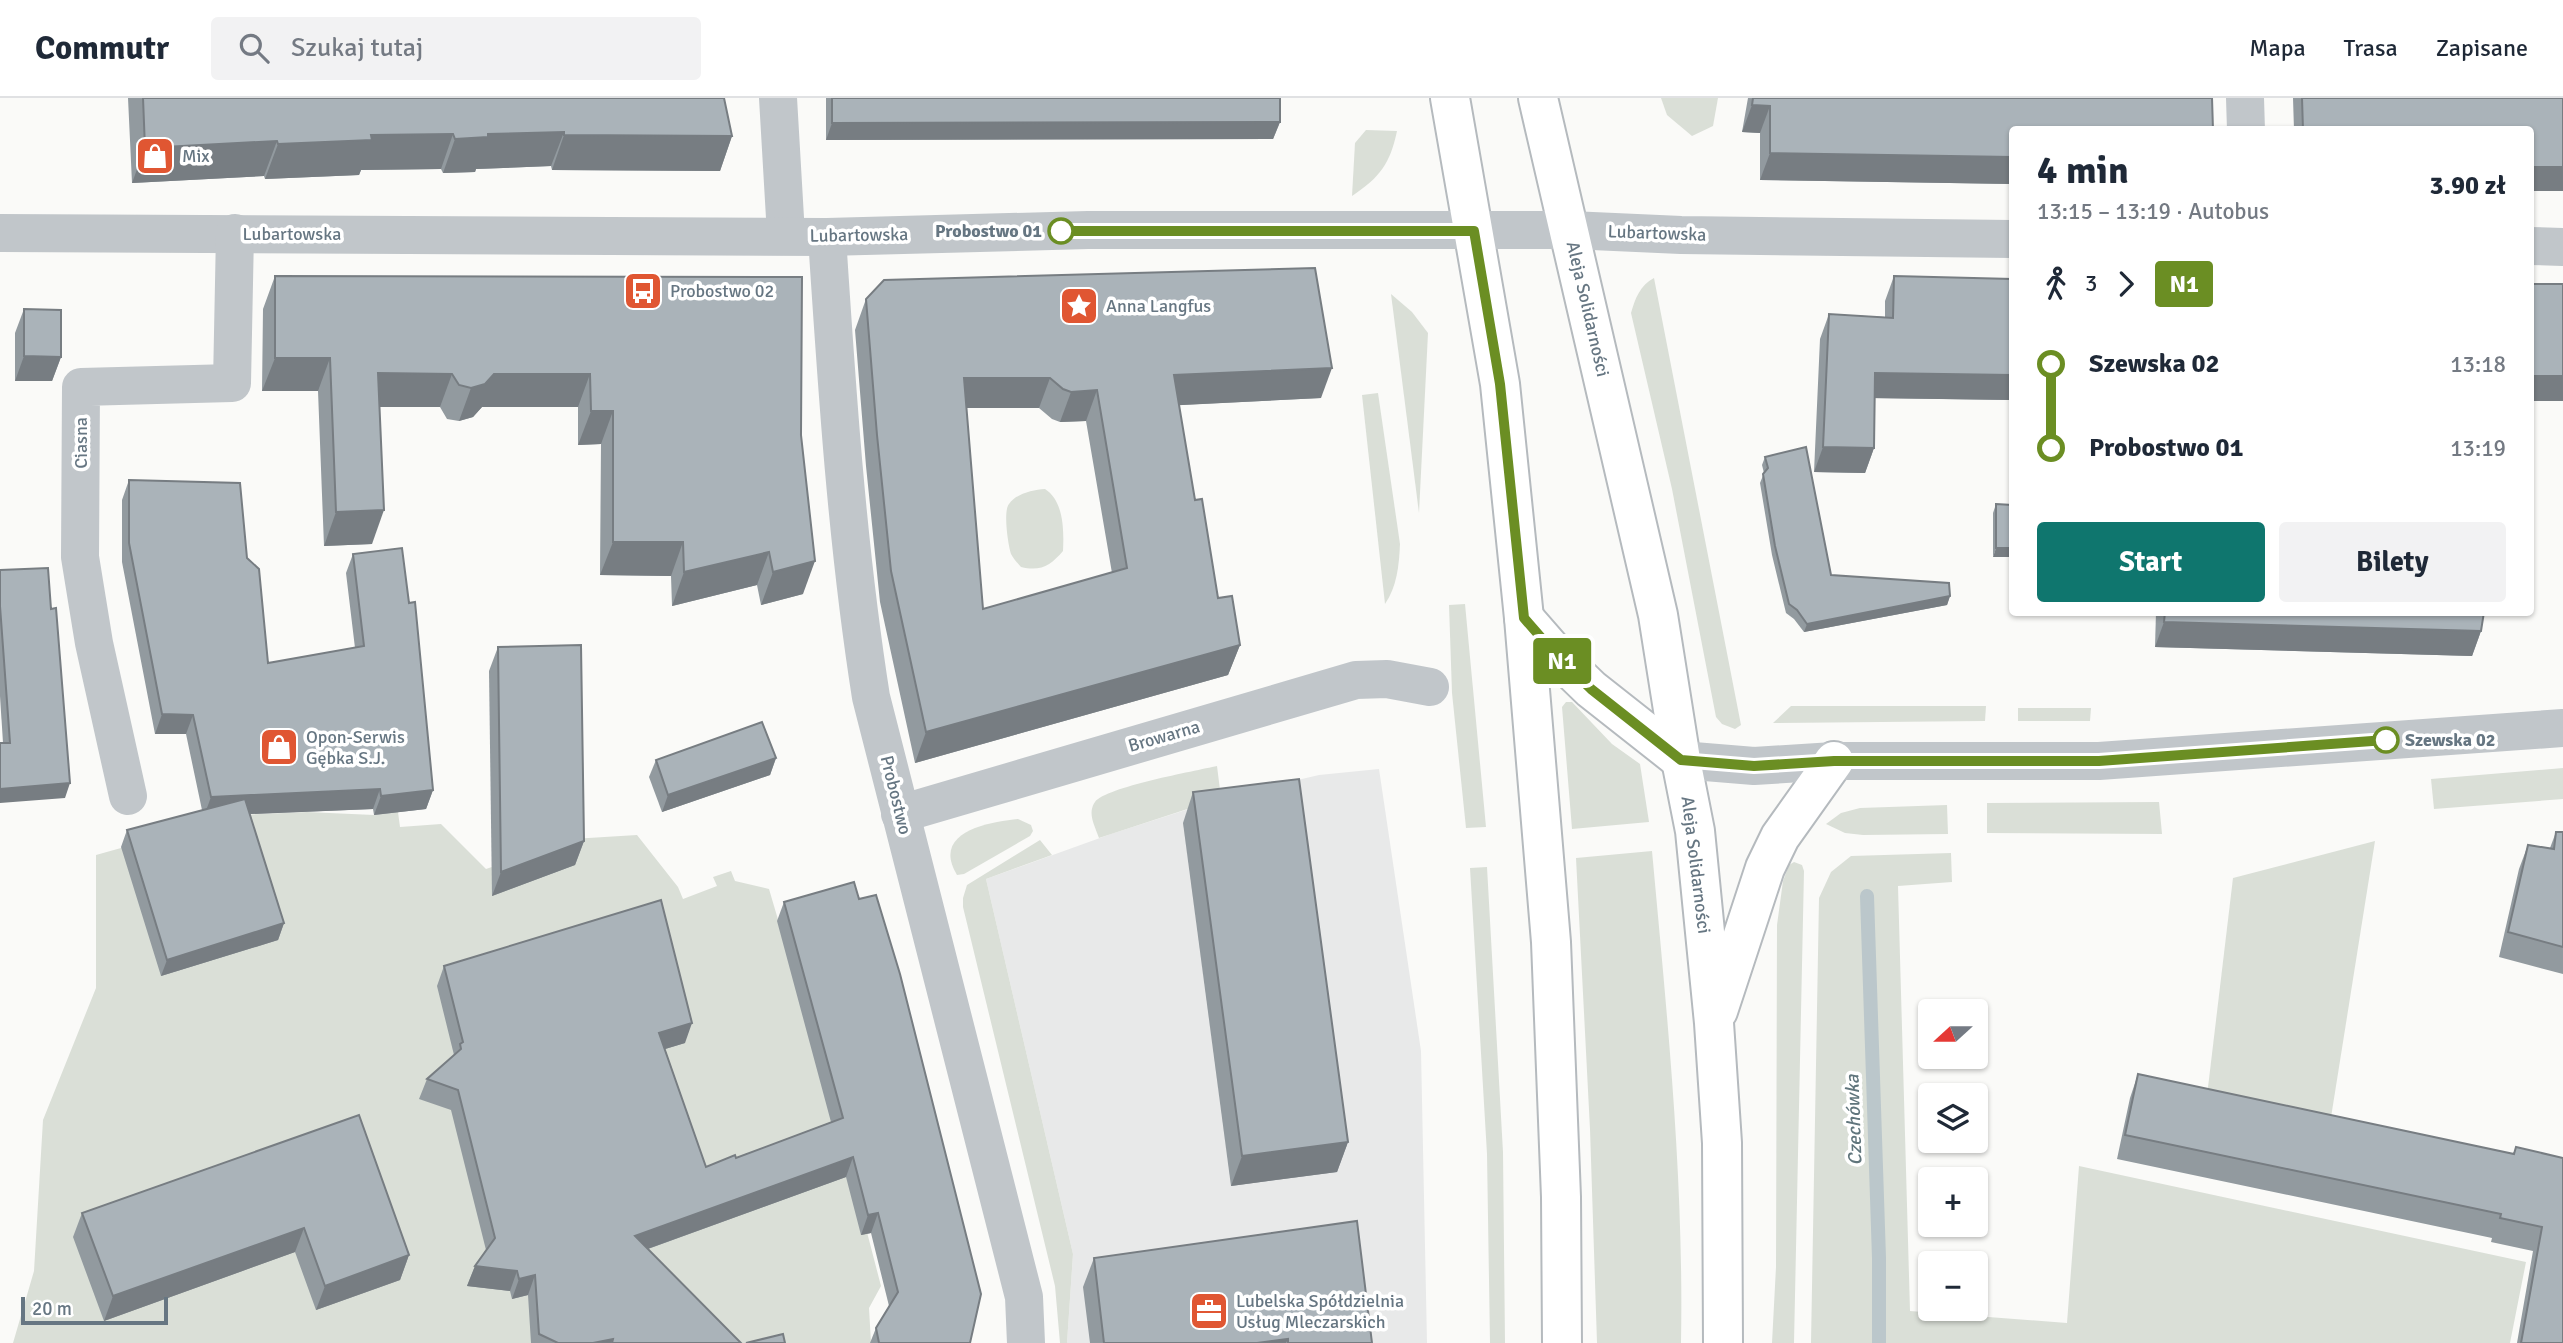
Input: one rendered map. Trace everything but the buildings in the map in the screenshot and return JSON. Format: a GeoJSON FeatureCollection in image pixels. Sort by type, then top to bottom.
{"type":"FeatureCollection","features":[{"type":"Feature","properties":{"kind":"main road"},"geometry":{"type":"LineString","coordinates":[[1451,98],[1500,384],[1524,618],[1551,942],[1561,1184],[1562,1343]]}},
{"type":"Feature","properties":{"kind":"main road","name":"Aleja Solidarności"},"geometry":{"type":"LineString","coordinates":[[1538,98],[1658,615],[1695,831],[1714,1023],[1722,1143],[1723,1343]]}},
{"type":"Feature","properties":{"kind":"main road"},"geometry":{"type":"LineString","coordinates":[[1524,618],[1591,689],[1681,760]]}},
{"type":"Feature","properties":{"kind":"main road"},"geometry":{"type":"LineString","coordinates":[[1714,1023],[1765,868],[1780,837],[1834,761]]}},
{"type":"Feature","properties":{"kind":"street"},"geometry":{"type":"LineString","coordinates":[[778,98],[786,235]]}},
{"type":"Feature","properties":{"kind":"street"},"geometry":{"type":"LineString","coordinates":[[2245,98],[2246,126]]}},
{"type":"Feature","properties":{"kind":"street","name":"Lubartowska"},"geometry":{"type":"LineString","coordinates":[[0,233],[827,237],[1088,230],[1570,230],[2009,239]]}},
{"type":"Feature","properties":{"kind":"street","name":"Ciasna"},"geometry":{"type":"LineString","coordinates":[[128,796],[94,643],[80,557],[81,387],[232,383],[235,233]]}},
{"type":"Feature","properties":{"kind":"street","name":"Probostwo"},"geometry":{"type":"LineString","coordinates":[[827,237],[842,456],[871,697],[1021,1286],[1026,1343]]}},
{"type":"Feature","properties":{"kind":"street"},"geometry":{"type":"LineString","coordinates":[[2534,246],[2563,247]]}},
{"type":"Feature","properties":{"kind":"street","name":"Browarna"},"geometry":{"type":"LineString","coordinates":[[900,814],[1356,680],[1387,679],[1430,687]]}},
{"type":"Feature","properties":{"kind":"street"},"geometry":{"type":"LineString","coordinates":[[1681,760],[1754,766],[1834,761],[2099,761],[2563,728]]}},
{"type":"Feature","properties":{"kind":"shaded area"},"geometry":{"type":"Polygon","coordinates":[[[1661,98],[1718,98],[1713,126],[1692,136],[1667,115],[1661,98]]]}},
{"type":"Feature","properties":{"kind":"shaded area"},"geometry":{"type":"Polygon","coordinates":[[[1366,130],[1397,131],[1391,152],[1382,169],[1352,196],[1355,143],[1366,130]]]}},
{"type":"Feature","properties":{"kind":"shaded area"},"geometry":{"type":"Polygon","coordinates":[[[1654,278],[1741,725],[1735,729],[1722,724],[1716,717],[1672,489],[1631,313],[1642,288],[1654,278]]]}},
{"type":"Feature","properties":{"kind":"shaded area"},"geometry":{"type":"Polygon","coordinates":[[[1391,294],[1412,312],[1428,333],[1419,513],[1391,294]]]}},
{"type":"Feature","properties":{"kind":"shaded area"},"geometry":{"type":"Polygon","coordinates":[[[1378,393],[1400,544],[1397,575],[1385,604],[1362,395],[1378,393]]]}},
{"type":"Feature","properties":{"kind":"shaded area"},"geometry":{"type":"Polygon","coordinates":[[[1045,489],[1056,501],[1059,509],[1063,526],[1063,551],[1045,566],[1034,569],[1021,567],[1010,550],[1007,508],[1012,500],[1021,495],[1045,489]]]}},
{"type":"Feature","properties":{"kind":"shaded area"},"geometry":{"type":"Polygon","coordinates":[[[1465,604],[1486,827],[1466,828],[1452,693],[1449,605],[1465,604]]]}},
{"type":"Feature","properties":{"kind":"shaded area"},"geometry":{"type":"Polygon","coordinates":[[[1566,702],[1572,702],[1612,744],[1640,764],[1649,822],[1572,829],[1562,707],[1566,702]]]}},
{"type":"Feature","properties":{"kind":"shaded area"},"geometry":{"type":"Polygon","coordinates":[[[1791,706],[1986,706],[1985,721],[1773,723],[1791,706]]]}},
{"type":"Feature","properties":{"kind":"shaded area"},"geometry":{"type":"Polygon","coordinates":[[[2018,708],[2091,708],[2090,721],[2018,721],[2018,708]]]}},
{"type":"Feature","properties":{"kind":"shaded area"},"geometry":{"type":"Polygon","coordinates":[[[1217,766],[1221,798],[1099,838],[1092,820],[1092,811],[1095,802],[1102,796],[1133,785],[1217,766]]]}},
{"type":"Feature","properties":{"kind":"shaded area"},"geometry":{"type":"Polygon","coordinates":[[[2563,768],[2563,799],[2434,809],[2431,779],[2563,768]]]}},
{"type":"Feature","properties":{"kind":"shaded area","name":"Lubelska Spółdzielnia Usług Mleczarskich"},"geometry":{"type":"Polygon","coordinates":[[[1379,769],[1421,1051],[1427,1343],[1067,1343],[1073,1254],[986,879],[1111,834],[1229,796],[1319,775],[1379,769]]]}},
{"type":"Feature","properties":{"kind":"shaded area"},"geometry":{"type":"Polygon","coordinates":[[[2159,802],[2162,834],[1987,833],[1987,803],[2159,802]]]}},
{"type":"Feature","properties":{"kind":"shaded area"},"geometry":{"type":"Polygon","coordinates":[[[1947,805],[1948,834],[1863,835],[1845,833],[1826,824],[1841,813],[1860,808],[1947,805]]]}},
{"type":"Feature","properties":{"kind":"shaded area"},"geometry":{"type":"Polygon","coordinates":[[[307,812],[374,815],[398,812],[400,827],[441,824],[486,869],[572,839],[637,835],[678,887],[683,899],[717,886],[713,877],[731,871],[735,881],[769,889],[843,1140],[881,1286],[869,1308],[871,1343],[13,1343],[34,1271],[43,1120],[96,988],[96,855],[239,815],[307,812]]]}},
{"type":"Feature","properties":{"kind":"shaded area"},"geometry":{"type":"Polygon","coordinates":[[[1018,819],[1031,825],[1033,831],[1030,836],[964,874],[957,875],[951,860],[951,849],[957,839],[979,827],[1018,819]]]}},
{"type":"Feature","properties":{"kind":"shaded area"},"geometry":{"type":"Polygon","coordinates":[[[1040,840],[1052,855],[986,879],[1073,1254],[1067,1343],[1060,1343],[1055,1286],[963,907],[967,885],[1040,840]]]}},
{"type":"Feature","properties":{"kind":"shaded area"},"geometry":{"type":"Polygon","coordinates":[[[2375,841],[2329,1130],[2206,1104],[2233,878],[2375,841]]]}},
{"type":"Feature","properties":{"kind":"shaded area"},"geometry":{"type":"Polygon","coordinates":[[[1652,851],[1677,1158],[1681,1343],[1597,1343],[1590,1129],[1576,858],[1652,851]]]}},
{"type":"Feature","properties":{"kind":"shaded area"},"geometry":{"type":"Polygon","coordinates":[[[1951,853],[1952,882],[1898,886],[1910,1311],[1918,1312],[1918,1321],[1988,1321],[1988,1317],[2067,1323],[2079,1166],[2526,1262],[2510,1343],[1811,1343],[1819,898],[1831,872],[1851,856],[1951,853]]]}},
{"type":"Feature","properties":{"kind":"shaded area"},"geometry":{"type":"Polygon","coordinates":[[[1794,862],[1802,865],[1804,871],[1794,1343],[1772,1343],[1776,1267],[1777,925],[1783,881],[1789,865],[1794,862]]]}},
{"type":"Feature","properties":{"kind":"shaded area"},"geometry":{"type":"Polygon","coordinates":[[[1487,867],[1503,1152],[1505,1343],[1490,1343],[1487,1154],[1470,868],[1487,867]]]}},
{"type":"Feature","properties":{"kind":"waterway","name":"Czechówka"},"geometry":{"type":"LineString","coordinates":[[1867,896],[1879,1258],[1879,1343]]}},
{"type":"Feature","properties":{"kind":"bus line","name":"N1"},"geometry":{"type":"LineString","coordinates":[[1061,231],[1474,231],[1500,384],[1524,618],[1591,689],[1681,760],[1754,766],[1834,761],[2099,761],[2386,740]]}},
{"type":"Feature","properties":{"kind":"place","name":"Mix"},"geometry":{"type":"Point","coordinates":[155,156]}},
{"type":"Feature","properties":{"kind":"place","name":"Probostwo 01"},"geometry":{"type":"Point","coordinates":[1061,231]}},
{"type":"Feature","properties":{"kind":"place","name":"Probostwo 02"},"geometry":{"type":"Point","coordinates":[643,291]}},
{"type":"Feature","properties":{"kind":"place","name":"Anna Langfus"},"geometry":{"type":"Point","coordinates":[1079,306]}},
{"type":"Feature","properties":{"kind":"place","name":"Szewska 02"},"geometry":{"type":"Point","coordinates":[2386,740]}},
{"type":"Feature","properties":{"kind":"place","name":"Opon-Serwis Gębka S.J."},"geometry":{"type":"Point","coordinates":[279,747]}},
{"type":"Feature","properties":{"kind":"place","name":"Lubelska Spółdzielnia Usług Mleczarskich"},"geometry":{"type":"Point","coordinates":[1209,1311]}}]}
